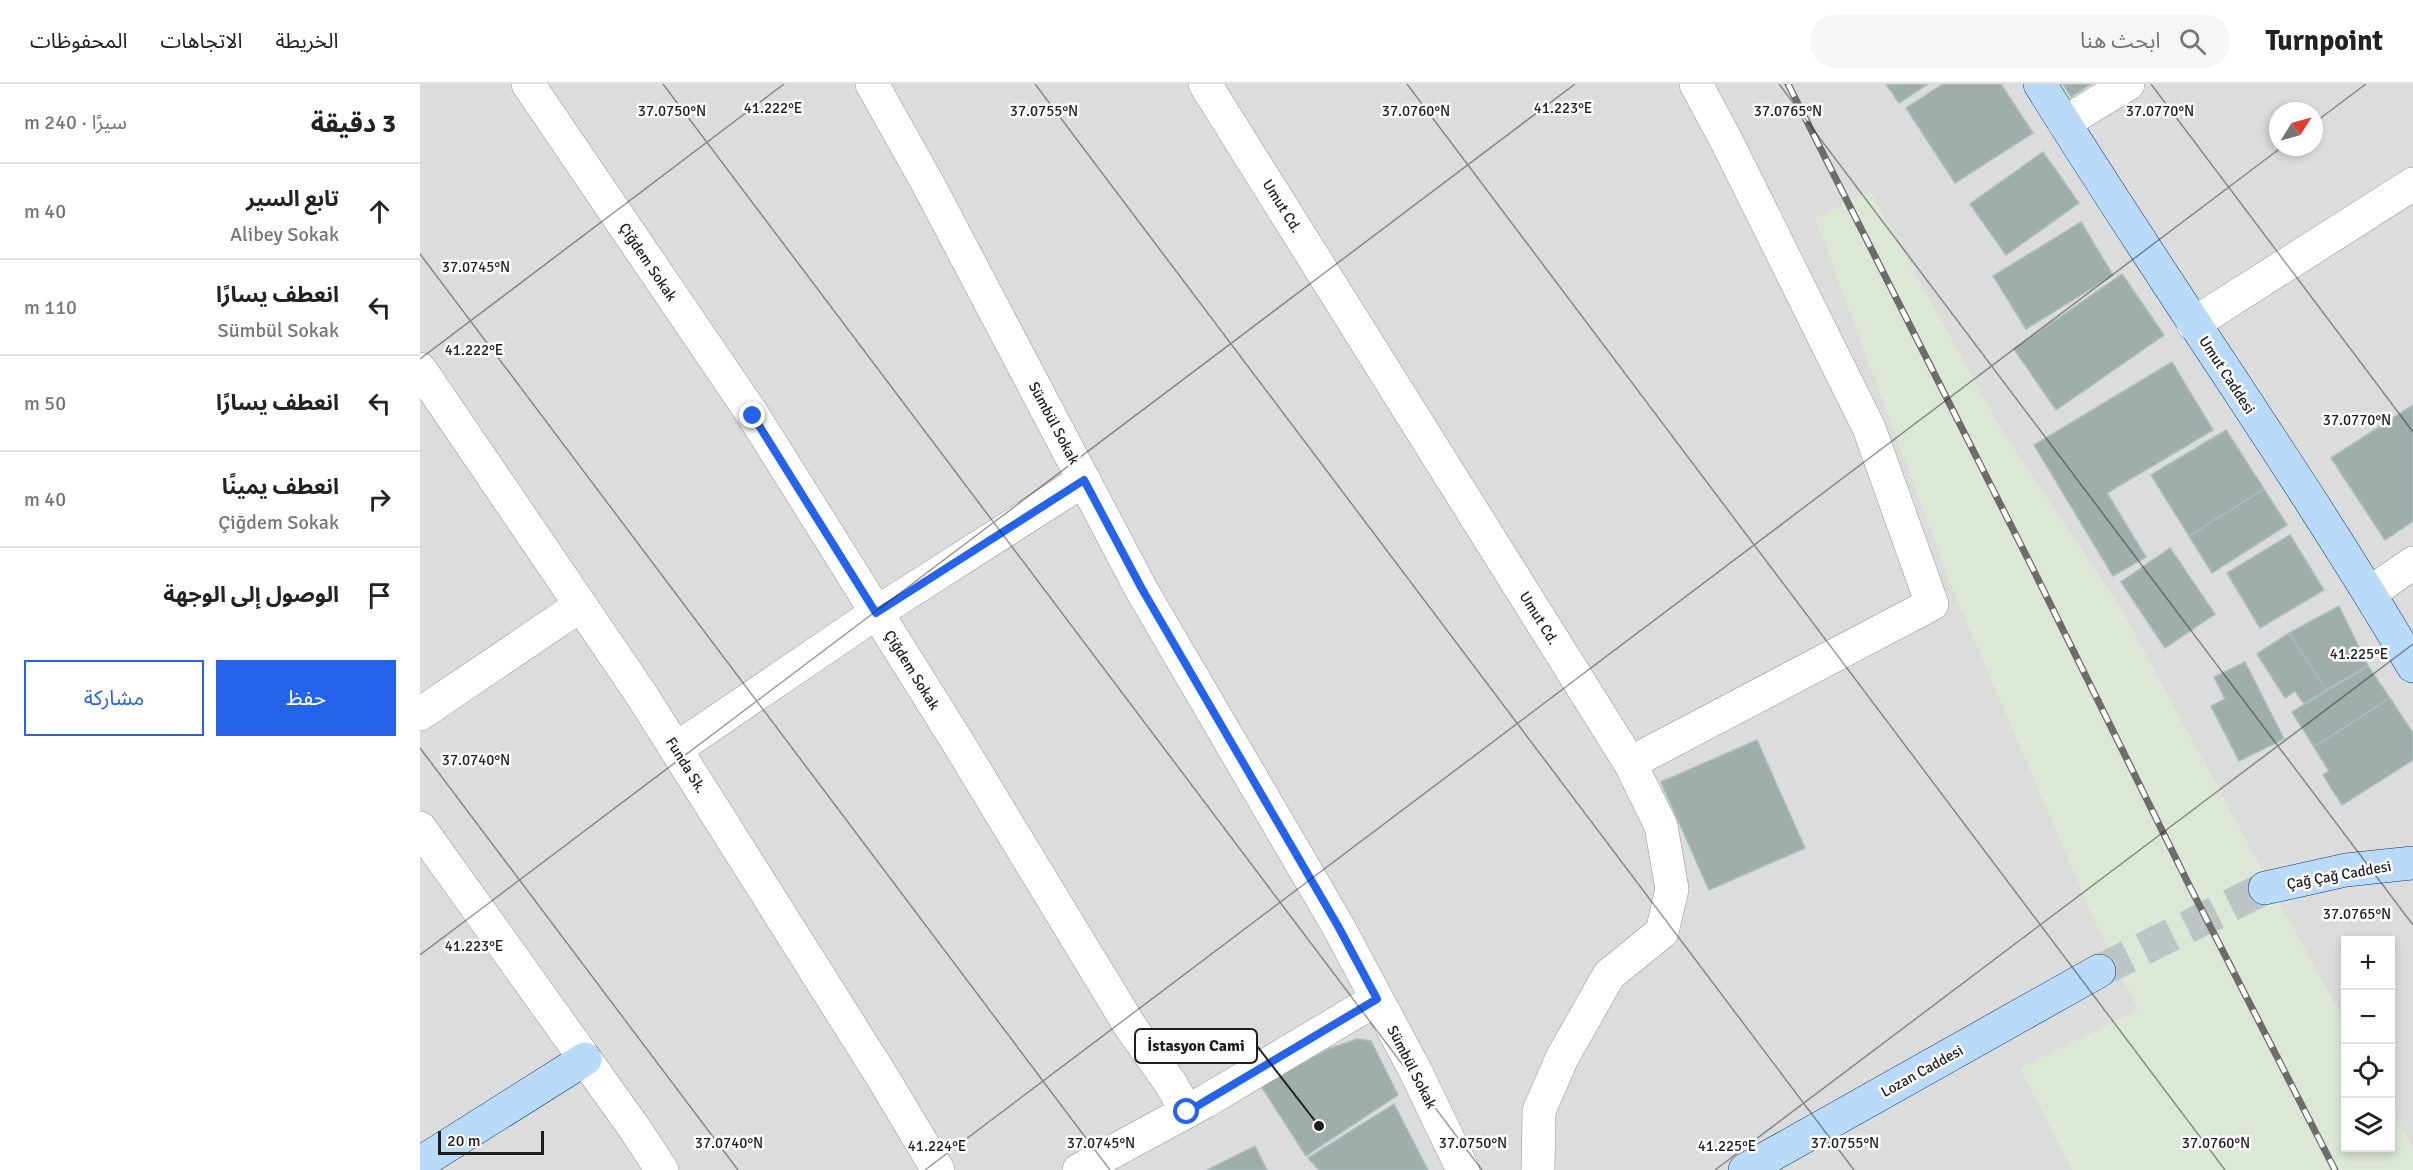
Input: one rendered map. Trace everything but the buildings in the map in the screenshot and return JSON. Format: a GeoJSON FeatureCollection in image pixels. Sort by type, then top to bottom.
{"type":"FeatureCollection","features":[{"type":"Feature","properties":{"kind":"street","name":"Çiğdem Sokak"},"geometry":{"type":"LineString","coordinates":[[528,84],[753,416],[957,741],[1130,1026],[1171,1084],[1187,1112]]}},
{"type":"Feature","properties":{"kind":"street","name":"Sümbül Sokak"},"geometry":{"type":"LineString","coordinates":[[872,84],[928,184],[1142,589],[1338,926],[1416,1072],[1463,1170]]}},
{"type":"Feature","properties":{"kind":"street","name":"Umut Cd."},"geometry":{"type":"LineString","coordinates":[[1205,84],[1630,763],[1661,826],[1672,889],[1662,932],[1609,975],[1562,1058],[1539,1111],[1538,1170]]}},
{"type":"Feature","properties":{"kind":"street"},"geometry":{"type":"LineString","coordinates":[[1630,763],[1932,604],[1869,428],[1728,142],[1696,84]]}},
{"type":"Feature","properties":{"kind":"street","name":"Umut Caddesi"},"geometry":{"type":"LineString","coordinates":[[2040,84],[2193,324],[2370,593],[2413,666]]}},
{"type":"Feature","properties":{"kind":"street"},"geometry":{"type":"LineString","coordinates":[[2064,123],[2128,84]]}},
{"type":"Feature","properties":{"kind":"street"},"geometry":{"type":"LineString","coordinates":[[2193,324],[2413,184]]}},
{"type":"Feature","properties":{"kind":"street","name":"Funda Sk."},"geometry":{"type":"LineString","coordinates":[[420,369],[676,749],[883,1078],[938,1170]]}},
{"type":"Feature","properties":{"kind":"street"},"geometry":{"type":"LineString","coordinates":[[676,749],[876,613],[1084,480]]}},
{"type":"Feature","properties":{"kind":"street"},"geometry":{"type":"LineString","coordinates":[[2370,593],[2413,563]]}},
{"type":"Feature","properties":{"kind":"street"},"geometry":{"type":"LineString","coordinates":[[420,714],[581,605]]}},
{"type":"Feature","properties":{"kind":"street"},"geometry":{"type":"LineString","coordinates":[[420,828],[662,1170]]}},
{"type":"Feature","properties":{"kind":"street","name":"Çağ Çağ Caddesi"},"geometry":{"type":"LineString","coordinates":[[2265,888],[2346,870],[2413,863]]}},
{"type":"Feature","properties":{"kind":"street","name":"Lozan Caddesi"},"geometry":{"type":"LineString","coordinates":[[1745,1170],[2099,971]]}},
{"type":"Feature","properties":{"kind":"street"},"geometry":{"type":"LineString","coordinates":[[1078,1170],[1187,1112],[1377,999]]}},
{"type":"Feature","properties":{"kind":"street"},"geometry":{"type":"LineString","coordinates":[[420,1163],[585,1059]]}},
{"type":"Feature","properties":{"kind":"shaded area"},"geometry":{"type":"Polygon","coordinates":[[[420,84],[2413,84],[2413,1170],[420,1170],[420,84]]]}},
{"type":"Feature","properties":{"kind":"shaded area"},"geometry":{"type":"Polygon","coordinates":[[[1870,191],[2004,434],[2121,608],[2341,1016],[2341,1152],[2395,1152],[2395,1115],[2413,1149],[2413,1170],[2072,1170],[2020,1068],[2138,1010],[2095,922],[1955,596],[1815,218],[1870,191]]]}},
{"type":"Feature","properties":{"kind":"tunnel"},"geometry":{"type":"LineString","coordinates":[[2099,971],[2265,888]]}},
{"type":"Feature","properties":{"kind":"railway"},"geometry":{"type":"LineString","coordinates":[[1788,84],[2033,569],[2189,885],[2335,1170]]}},
{"type":"Feature","properties":{"kind":"place","name":"İstasyon Cami"},"geometry":{"type":"Point","coordinates":[1319,1126]}},
{"type":"Feature","properties":{"kind":"route"},"geometry":{"type":"LineString","coordinates":[[753,416],[876,613],[1084,480],[1142,589],[1338,926],[1377,999],[1187,1112]]}}]}
